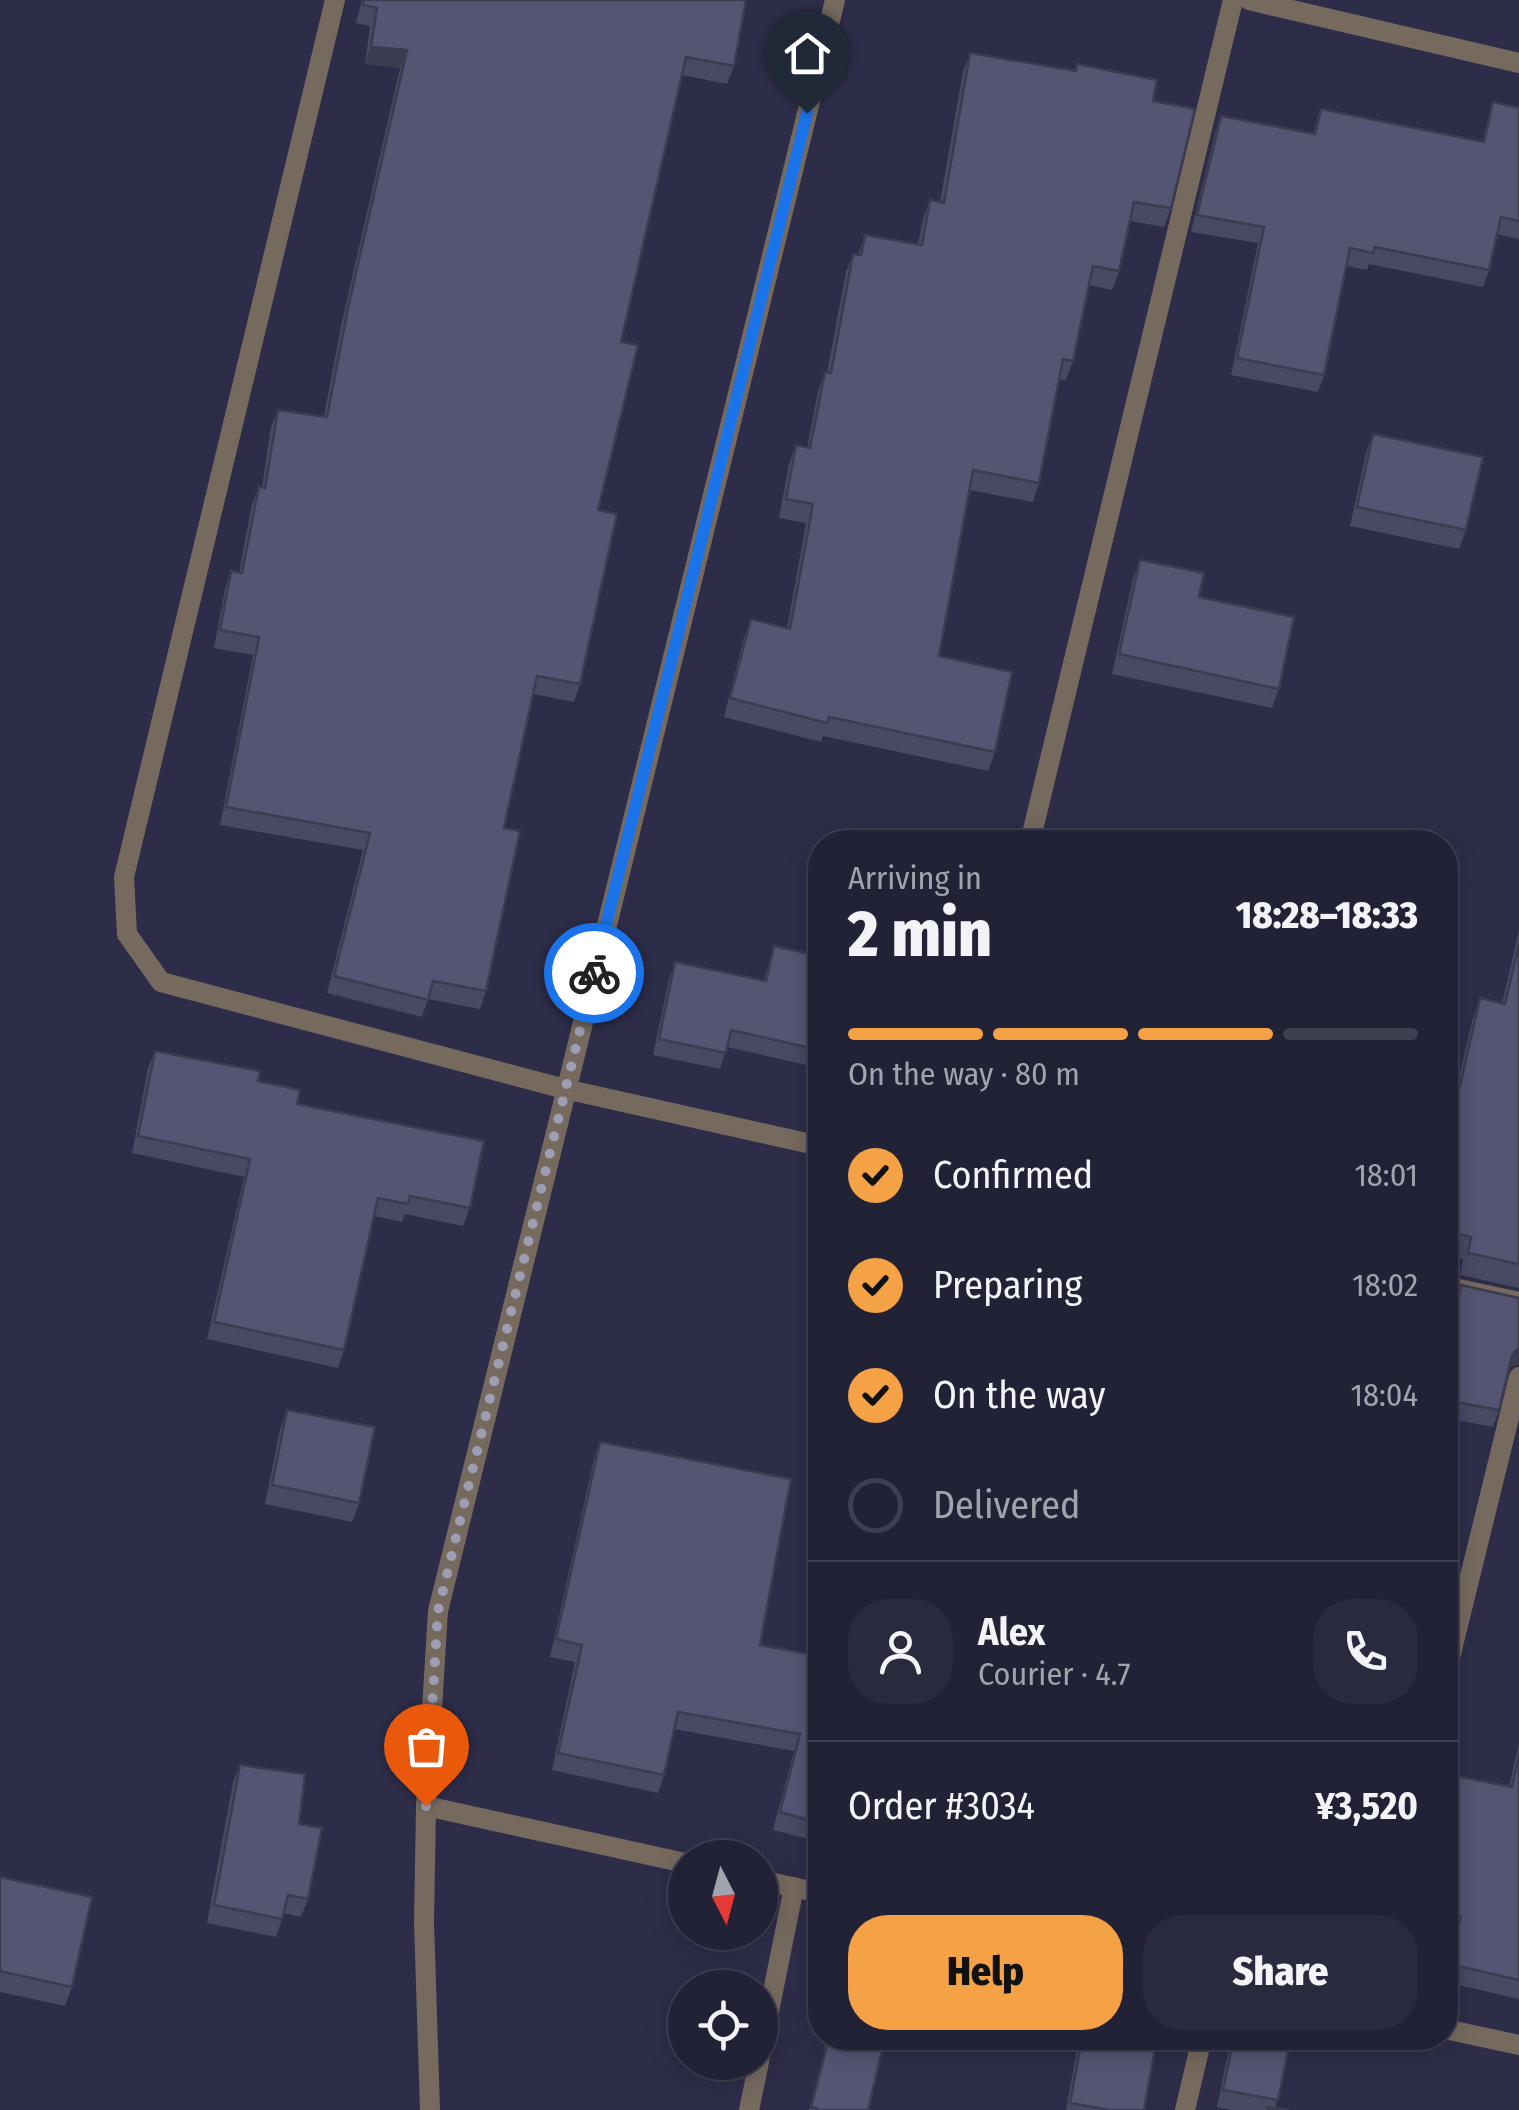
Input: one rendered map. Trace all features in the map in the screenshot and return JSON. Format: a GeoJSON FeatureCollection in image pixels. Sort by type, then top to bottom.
{"type":"FeatureCollection","features":[{"type":"Feature","properties":{"kind":"street"},"geometry":{"type":"LineString","coordinates":[[335,0],[124,877],[127,934],[161,982],[565,1089],[808,1143]]}},
{"type":"Feature","properties":{"kind":"street"},"geometry":{"type":"LineString","coordinates":[[430,2110],[424,1922],[426,1806],[438,1611],[834,0]]}},
{"type":"Feature","properties":{"kind":"street"},"geometry":{"type":"LineString","coordinates":[[1033,830],[1233,0]]}},
{"type":"Feature","properties":{"kind":"street"},"geometry":{"type":"LineString","coordinates":[[1249,0],[1519,63]]}},
{"type":"Feature","properties":{"kind":"street"},"geometry":{"type":"LineString","coordinates":[[1458,1289],[1519,1302]]}},
{"type":"Feature","properties":{"kind":"street"},"geometry":{"type":"LineString","coordinates":[[1458,1625],[1519,1377]]}},
{"type":"Feature","properties":{"kind":"street"},"geometry":{"type":"LineString","coordinates":[[426,1806],[668,1859]]}},
{"type":"Feature","properties":{"kind":"street"},"geometry":{"type":"LineString","coordinates":[[778,1884],[808,1890]]}},
{"type":"Feature","properties":{"kind":"street"},"geometry":{"type":"LineString","coordinates":[[777,1970],[794,1887]]}},
{"type":"Feature","properties":{"kind":"street"},"geometry":{"type":"LineString","coordinates":[[1458,2031],[1519,2044]]}},
{"type":"Feature","properties":{"kind":"street"},"geometry":{"type":"LineString","coordinates":[[1185,2110],[1199,2050]]}},
{"type":"Feature","properties":{"kind":"street"},"geometry":{"type":"LineString","coordinates":[[749,2110],[755,2080]]}},
{"type":"Feature","properties":{"kind":"building"},"geometry":{"type":"Polygon","coordinates":[[[364,0],[746,0],[734,66],[686,57],[621,342],[638,345],[598,510],[617,514],[580,684],[537,676],[504,828],[520,831],[486,991],[433,981],[428,1000],[334,976],[370,833],[226,807],[259,637],[220,630],[231,571],[242,573],[259,486],[265,488],[278,410],[327,417],[407,50],[371,47],[377,8],[363,5],[364,0]]]}},
{"type":"Feature","properties":{"kind":"building"},"geometry":{"type":"Polygon","coordinates":[[[970,53],[1076,71],[1077,64],[1157,80],[1153,101],[1195,109],[1171,208],[1134,202],[1119,271],[1093,266],[1073,361],[1063,359],[1039,483],[973,470],[939,656],[1012,672],[995,752],[829,717],[827,723],[730,698],[751,619],[790,629],[813,504],[786,499],[796,445],[810,448],[825,372],[831,373],[853,254],[861,255],[865,235],[922,245],[930,200],[944,203],[970,53]]]}},
{"type":"Feature","properties":{"kind":"building"},"geometry":{"type":"Polygon","coordinates":[[[1493,102],[1519,108],[1519,221],[1501,217],[1489,270],[1375,247],[1373,253],[1350,248],[1324,375],[1237,358],[1264,227],[1197,215],[1221,116],[1315,134],[1321,109],[1484,142],[1493,102]]]}},
{"type":"Feature","properties":{"kind":"building"},"geometry":{"type":"Polygon","coordinates":[[[1373,434],[1483,457],[1466,530],[1357,507],[1373,434]]]}},
{"type":"Feature","properties":{"kind":"building"},"geometry":{"type":"Polygon","coordinates":[[[1140,560],[1204,573],[1199,597],[1294,617],[1279,689],[1119,654],[1140,560]]]}},
{"type":"Feature","properties":{"kind":"building"},"geometry":{"type":"Polygon","coordinates":[[[1519,944],[1519,1264],[1468,1253],[1471,1237],[1458,1234],[1458,1095],[1480,998],[1505,1004],[1519,944]]]}},
{"type":"Feature","properties":{"kind":"building"},"geometry":{"type":"Polygon","coordinates":[[[774,946],[808,953],[808,1047],[731,1030],[726,1053],[659,1039],[675,962],[766,981],[774,946]]]}},
{"type":"Feature","properties":{"kind":"building"},"geometry":{"type":"Polygon","coordinates":[[[155,1051],[260,1071],[258,1081],[300,1090],[297,1104],[484,1141],[470,1208],[410,1196],[408,1204],[378,1198],[344,1350],[214,1322],[250,1159],[138,1136],[155,1051]]]}},
{"type":"Feature","properties":{"kind":"building"},"geometry":{"type":"Polygon","coordinates":[[[1461,1285],[1519,1298],[1519,1349],[1512,1356],[1499,1410],[1458,1402],[1461,1285]]]}},
{"type":"Feature","properties":{"kind":"building"},"geometry":{"type":"Polygon","coordinates":[[[287,1410],[375,1427],[359,1503],[272,1485],[287,1410]]]}},
{"type":"Feature","properties":{"kind":"building"},"geometry":{"type":"Polygon","coordinates":[[[600,1442],[791,1479],[760,1645],[808,1654],[808,1820],[780,1812],[800,1734],[678,1712],[664,1775],[558,1753],[582,1645],[556,1639],[600,1442]]]}},
{"type":"Feature","properties":{"kind":"building"},"geometry":{"type":"Polygon","coordinates":[[[1519,1754],[1519,1980],[1458,1966],[1461,1916],[1458,1777],[1512,1787],[1519,1754]]]}},
{"type":"Feature","properties":{"kind":"building"},"geometry":{"type":"Polygon","coordinates":[[[240,1765],[305,1774],[299,1824],[322,1828],[308,1899],[288,1895],[282,1919],[214,1905],[240,1765]]]}},
{"type":"Feature","properties":{"kind":"building"},"geometry":{"type":"Polygon","coordinates":[[[0,1877],[92,1897],[72,1987],[0,1971],[0,1877]]]}},
{"type":"Feature","properties":{"kind":"building"},"geometry":{"type":"Polygon","coordinates":[[[826,2050],[882,2050],[868,2110],[811,2107],[826,2050]]]}},
{"type":"Feature","properties":{"kind":"building"},"geometry":{"type":"Polygon","coordinates":[[[1080,2050],[1155,2050],[1144,2110],[1110,2110],[1070,2103],[1080,2050]]]}},
{"type":"Feature","properties":{"kind":"building"},"geometry":{"type":"Polygon","coordinates":[[[1231,2050],[1288,2050],[1278,2100],[1223,2090],[1231,2050]]]}},
{"type":"Feature","properties":{"kind":"way so far"},"geometry":{"type":"LineString","coordinates":[[426,1806],[438,1611],[594,973]]}},
{"type":"Feature","properties":{"kind":"route"},"geometry":{"type":"LineString","coordinates":[[594,973],[807,113]]}}]}
